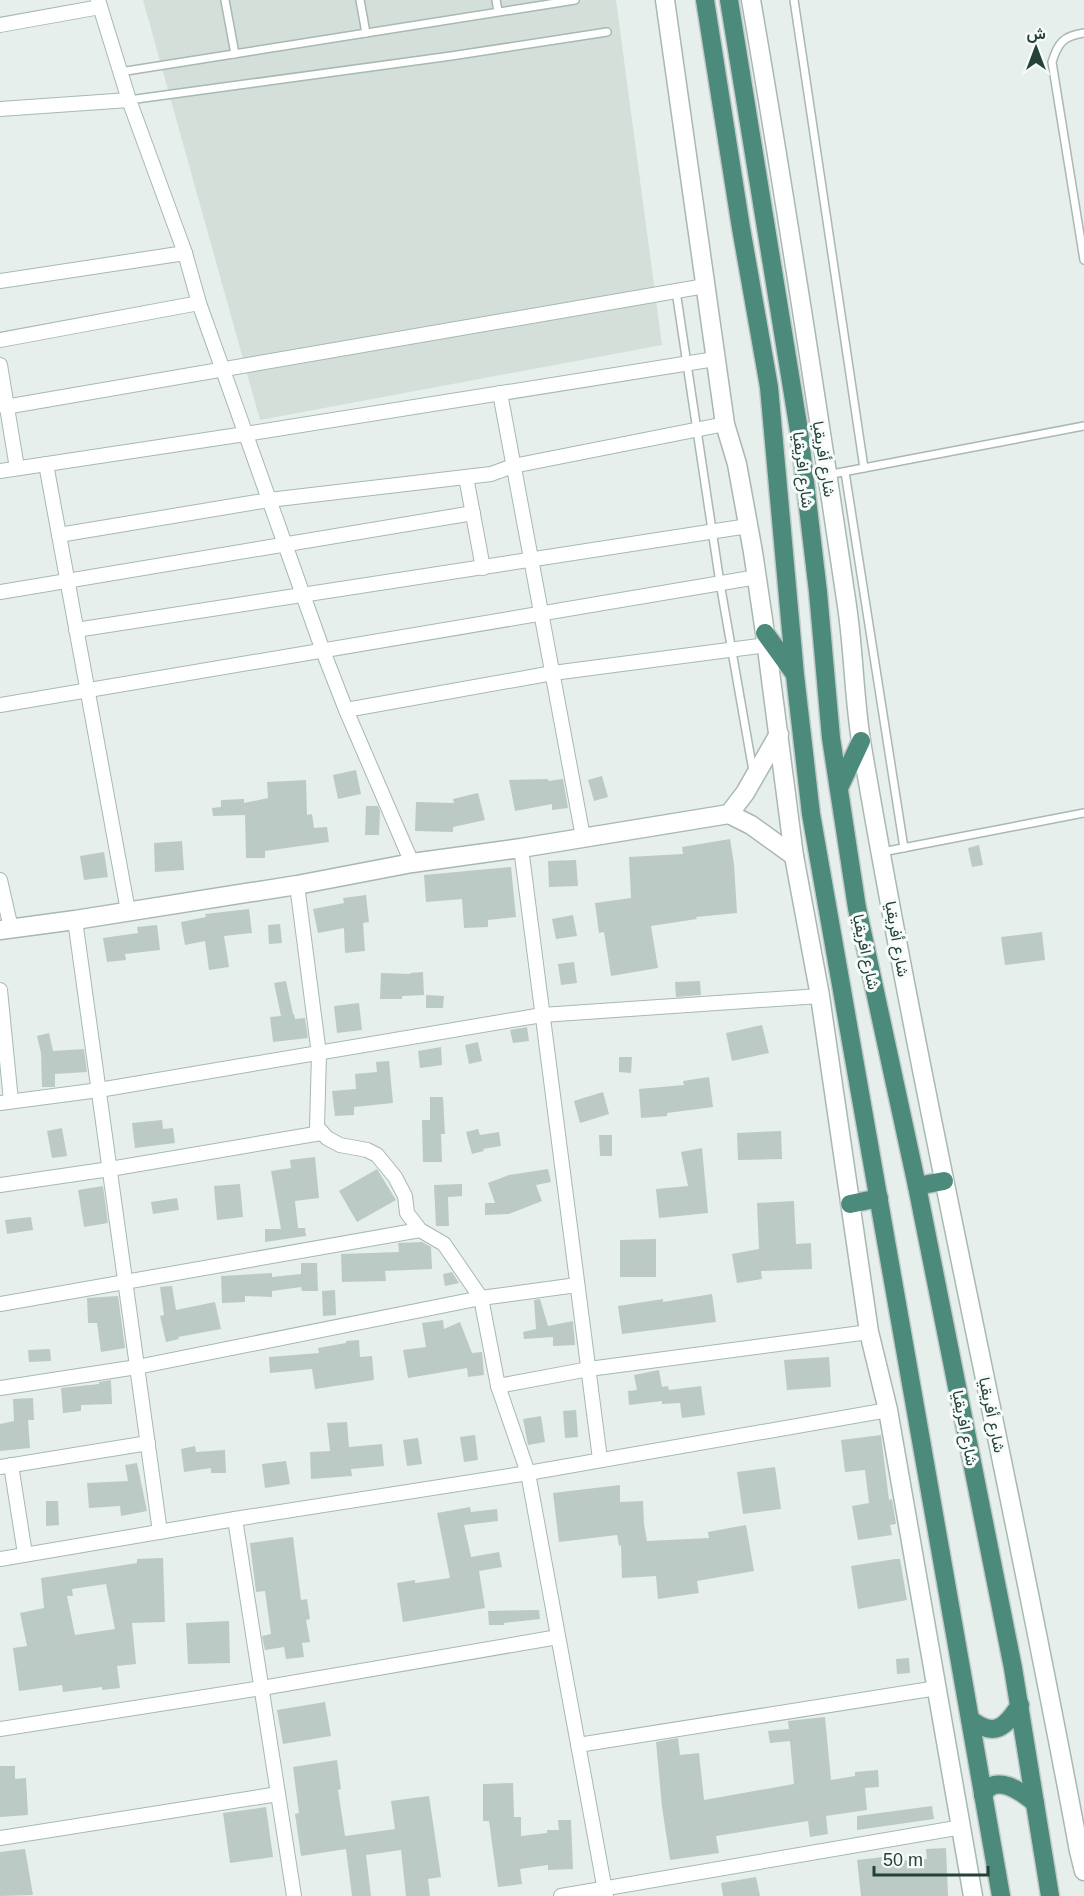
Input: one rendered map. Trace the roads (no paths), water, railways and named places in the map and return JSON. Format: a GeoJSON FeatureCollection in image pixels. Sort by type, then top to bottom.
{"type":"FeatureCollection","features":[{"type":"Feature","properties":{"kind":"highway","name":"شارع افريقيا"},"geometry":{"type":"LineString","coordinates":[[705,0],[769,387],[795,675],[812,814],[1001,1896]]}},
{"type":"Feature","properties":{"kind":"highway","name":"شارع افريقيا"},"geometry":{"type":"LineString","coordinates":[[729,0],[799,431],[818,592],[831,738],[857,908],[917,1186],[1020,1705],[1050,1896]]}},
{"type":"Feature","properties":{"kind":"highway"},"geometry":{"type":"LineString","coordinates":[[766,639],[795,675]]}},
{"type":"Feature","properties":{"kind":"highway"},"geometry":{"type":"LineString","coordinates":[[838,788],[861,741]]}},
{"type":"Feature","properties":{"kind":"highway"},"geometry":{"type":"LineString","coordinates":[[917,1186],[944,1181]]}},
{"type":"Feature","properties":{"kind":"highway"},"geometry":{"type":"LineString","coordinates":[[850,1204],[879,1198]]}},
{"type":"Feature","properties":{"kind":"highway"},"geometry":{"type":"LineString","coordinates":[[970,1719],[985,1729],[1000,1727],[1009,1721],[1020,1705]]}},
{"type":"Feature","properties":{"kind":"highway"},"geometry":{"type":"LineString","coordinates":[[983,1795],[990,1786],[1005,1785],[1020,1790],[1035,1803]]}},
{"type":"Feature","properties":{"kind":"street"},"geometry":{"type":"LineString","coordinates":[[665,0],[725,424],[737,464],[757,577],[794,856],[820,996],[869,1332],[888,1410],[973,1896]]}},
{"type":"Feature","properties":{"kind":"street","name":"شارع أفريقيا"},"geometry":{"type":"LineString","coordinates":[[751,0],[848,612],[861,741],[904,980],[1047,1677],[1076,1839],[1084,1871]]}},
{"type":"Feature","properties":{"kind":"street"},"geometry":{"type":"LineString","coordinates":[[0,25],[99,3],[129,100],[185,253],[199,303],[323,651],[412,862]]}},
{"type":"Feature","properties":{"kind":"street"},"geometry":{"type":"LineString","coordinates":[[0,109],[129,100]]}},
{"type":"Feature","properties":{"kind":"street"},"geometry":{"type":"LineString","coordinates":[[0,281],[185,253]]}},
{"type":"Feature","properties":{"kind":"street"},"geometry":{"type":"LineString","coordinates":[[6,407],[705,286]]}},
{"type":"Feature","properties":{"kind":"street"},"geometry":{"type":"LineString","coordinates":[[0,340],[199,303]]}},
{"type":"Feature","properties":{"kind":"street"},"geometry":{"type":"LineString","coordinates":[[0,471],[715,358]]}},
{"type":"Feature","properties":{"kind":"street"},"geometry":{"type":"LineString","coordinates":[[0,365],[16,468]]}},
{"type":"Feature","properties":{"kind":"street"},"geometry":{"type":"LineString","coordinates":[[500,393],[583,837]]}},
{"type":"Feature","properties":{"kind":"street"},"geometry":{"type":"LineString","coordinates":[[59,534],[269,500],[491,474],[513,466],[725,424]]}},
{"type":"Feature","properties":{"kind":"street"},"geometry":{"type":"LineString","coordinates":[[46,464],[128,911]]}},
{"type":"Feature","properties":{"kind":"street"},"geometry":{"type":"LineString","coordinates":[[466,477],[483,568]]}},
{"type":"Feature","properties":{"kind":"street"},"geometry":{"type":"LineString","coordinates":[[0,592],[473,513]]}},
{"type":"Feature","properties":{"kind":"street"},"geometry":{"type":"LineString","coordinates":[[76,630],[748,526]]}},
{"type":"Feature","properties":{"kind":"street"},"geometry":{"type":"LineString","coordinates":[[0,705],[757,577]]}},
{"type":"Feature","properties":{"kind":"street"},"geometry":{"type":"LineString","coordinates":[[346,710],[553,673],[732,650],[766,639]]}},
{"type":"Feature","properties":{"kind":"street"},"geometry":{"type":"LineString","coordinates":[[729,814],[779,734]]}},
{"type":"Feature","properties":{"kind":"street"},"geometry":{"type":"LineString","coordinates":[[0,880],[5,929],[297,885],[412,862],[521,848],[729,814],[751,825],[794,856]]}},
{"type":"Feature","properties":{"kind":"street"},"geometry":{"type":"LineString","coordinates":[[521,848],[600,1459]]}},
{"type":"Feature","properties":{"kind":"street"},"geometry":{"type":"LineString","coordinates":[[297,885],[319,1054],[317,1127],[321,1133],[340,1145],[367,1150],[377,1155],[395,1178],[405,1196],[407,1213],[420,1230],[444,1244],[481,1298],[498,1386],[528,1473],[606,1892]]}},
{"type":"Feature","properties":{"kind":"street"},"geometry":{"type":"LineString","coordinates":[[75,920],[160,1532]]}},
{"type":"Feature","properties":{"kind":"street"},"geometry":{"type":"LineString","coordinates":[[0,990],[5,1102],[99,1090],[542,1015],[820,996]]}},
{"type":"Feature","properties":{"kind":"street"},"geometry":{"type":"LineString","coordinates":[[0,1185],[321,1133]]}},
{"type":"Feature","properties":{"kind":"street"},"geometry":{"type":"LineString","coordinates":[[0,1304],[420,1230]]}},
{"type":"Feature","properties":{"kind":"street"},"geometry":{"type":"LineString","coordinates":[[0,1388],[137,1367],[481,1298],[577,1285]]}},
{"type":"Feature","properties":{"kind":"street"},"geometry":{"type":"LineString","coordinates":[[498,1386],[589,1369],[869,1332]]}},
{"type":"Feature","properties":{"kind":"street"},"geometry":{"type":"LineString","coordinates":[[0,1559],[528,1473],[888,1410]]}},
{"type":"Feature","properties":{"kind":"street"},"geometry":{"type":"LineString","coordinates":[[25,1554],[6,1466],[148,1443]]}},
{"type":"Feature","properties":{"kind":"street"},"geometry":{"type":"LineString","coordinates":[[235,1519],[294,1896]]}},
{"type":"Feature","properties":{"kind":"street"},"geometry":{"type":"LineString","coordinates":[[0,1729],[261,1688],[558,1637]]}},
{"type":"Feature","properties":{"kind":"street"},"geometry":{"type":"LineString","coordinates":[[578,1745],[937,1688]]}},
{"type":"Feature","properties":{"kind":"street"},"geometry":{"type":"LineString","coordinates":[[0,1838],[278,1794]]}},
{"type":"Feature","properties":{"kind":"street"},"geometry":{"type":"LineString","coordinates":[[561,1896],[606,1892],[962,1827]]}},
{"type":"Feature","properties":{"kind":"lane"},"geometry":{"type":"LineString","coordinates":[[225,0],[235,54]]}},
{"type":"Feature","properties":{"kind":"lane"},"geometry":{"type":"LineString","coordinates":[[360,0],[366,33]]}},
{"type":"Feature","properties":{"kind":"lane"},"geometry":{"type":"LineString","coordinates":[[496,0],[498,11]]}},
{"type":"Feature","properties":{"kind":"lane"},"geometry":{"type":"LineString","coordinates":[[120,72],[575,0]]}},
{"type":"Feature","properties":{"kind":"lane"},"geometry":{"type":"LineString","coordinates":[[794,0],[864,468]]}},
{"type":"Feature","properties":{"kind":"lane"},"geometry":{"type":"LineString","coordinates":[[129,100],[607,32]]}},
{"type":"Feature","properties":{"kind":"lane"},"geometry":{"type":"LineString","coordinates":[[1084,33],[1070,35],[1057,45],[1052,62],[1084,260]]}},
{"type":"Feature","properties":{"kind":"lane"},"geometry":{"type":"LineString","coordinates":[[676,291],[720,583],[754,777]]}},
{"type":"Feature","properties":{"kind":"lane"},"geometry":{"type":"LineString","coordinates":[[826,475],[1084,426]]}},
{"type":"Feature","properties":{"kind":"lane"},"geometry":{"type":"LineString","coordinates":[[845,472],[904,848]]}},
{"type":"Feature","properties":{"kind":"lane"},"geometry":{"type":"LineString","coordinates":[[882,852],[1084,813]]}}]}
